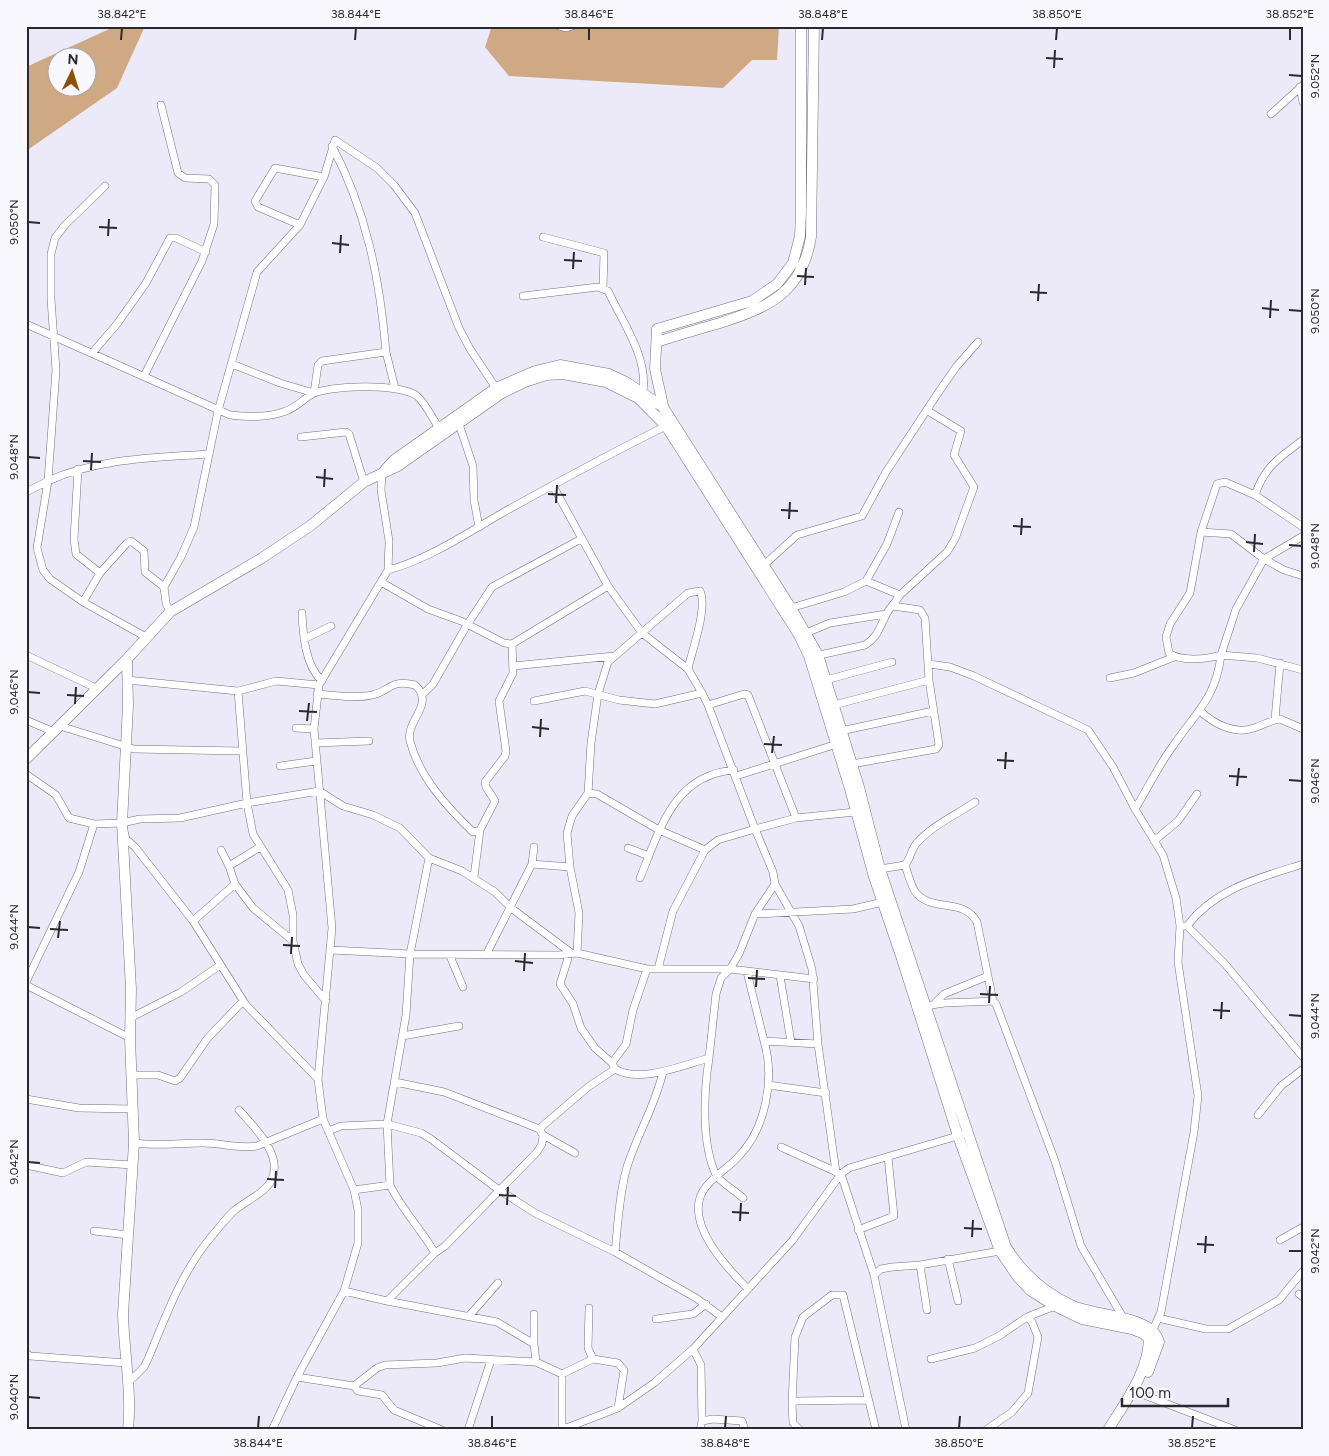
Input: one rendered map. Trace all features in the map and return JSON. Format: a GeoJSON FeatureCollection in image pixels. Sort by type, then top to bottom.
{"type":"FeatureCollection","features":[{"type":"Feature","properties":{"kind":"main road"},"geometry":{"type":"LineString","coordinates":[[666,426],[655,369],[657,329],[752,301],[776,284],[793,263],[797,251],[801,220],[801,26]]}},
{"type":"Feature","properties":{"kind":"main road"},"geometry":{"type":"LineString","coordinates":[[657,342],[754,312],[784,293],[803,267],[811,237],[814,26]]}},
{"type":"Feature","properties":{"kind":"main road"},"geometry":{"type":"LineString","coordinates":[[382,473],[394,460],[438,428],[492,394],[528,373],[560,365],[609,374],[642,391],[663,407],[806,632],[864,846],[883,902],[926,1006]]}},
{"type":"Feature","properties":{"kind":"main road"},"geometry":{"type":"LineString","coordinates":[[26,759],[127,659],[170,612],[310,526],[364,482],[398,466],[459,424],[492,394],[546,375],[563,374],[586,376],[606,382],[630,393],[650,408],[666,426],[814,656],[826,680],[852,764],[880,869],[926,1006],[962,1135],[1000,1251],[1017,1276],[1030,1290],[1054,1306],[1082,1319],[1132,1329],[1151,1335],[1159,1342],[1139,1393],[1116,1430]]}},
{"type":"Feature","properties":{"kind":"main road"},"geometry":{"type":"LineString","coordinates":[[127,659],[128,680],[122,823],[131,989],[130,1038],[134,1143],[123,1314],[130,1381],[128,1430]]}},
{"type":"Feature","properties":{"kind":"main road"},"geometry":{"type":"LineString","coordinates":[[962,1135],[1006,1247],[1014,1261],[1036,1284],[1072,1306],[1103,1316],[1124,1319],[1148,1326],[1151,1335],[1149,1350],[1140,1377],[1108,1430]]}},
{"type":"Feature","properties":{"kind":"street"},"geometry":{"type":"LineString","coordinates":[[559,26],[572,26]]}},
{"type":"Feature","properties":{"kind":"street"},"geometry":{"type":"LineString","coordinates":[[1301,86],[1303,102]]}},
{"type":"Feature","properties":{"kind":"street"},"geometry":{"type":"LineString","coordinates":[[1271,114],[1301,86]]}},
{"type":"Feature","properties":{"kind":"street"},"geometry":{"type":"LineString","coordinates":[[144,376],[174,321],[206,252],[214,224],[215,185],[209,179],[186,178],[178,173],[161,105]]}},
{"type":"Feature","properties":{"kind":"street"},"geometry":{"type":"LineString","coordinates":[[170,612],[166,603],[164,587],[194,527],[218,411],[257,272],[300,225],[324,177],[332,146],[336,140],[377,168],[394,185],[415,213],[459,328],[492,394]]}},
{"type":"Feature","properties":{"kind":"street"},"geometry":{"type":"LineString","coordinates":[[332,146],[347,173],[364,222],[377,271],[386,352],[395,388]]}},
{"type":"Feature","properties":{"kind":"street"},"geometry":{"type":"LineString","coordinates":[[300,225],[258,207],[255,201],[275,168],[324,177]]}},
{"type":"Feature","properties":{"kind":"street"},"geometry":{"type":"LineString","coordinates":[[104,186],[55,238],[51,254],[53,338],[56,370],[48,481],[38,535],[39,560],[50,579],[83,602],[146,637]]}},
{"type":"Feature","properties":{"kind":"street"},"geometry":{"type":"LineString","coordinates":[[543,236],[604,253],[603,288]]}},
{"type":"Feature","properties":{"kind":"street"},"geometry":{"type":"LineString","coordinates":[[93,352],[117,324],[146,282],[170,238],[176,238],[206,252]]}},
{"type":"Feature","properties":{"kind":"street"},"geometry":{"type":"LineString","coordinates":[[524,296],[603,288],[608,291],[640,361],[645,377],[642,391]]}},
{"type":"Feature","properties":{"kind":"street"},"geometry":{"type":"LineString","coordinates":[[26,324],[53,338],[93,352],[179,394],[230,416],[257,417],[286,412],[314,393],[318,365],[322,361],[386,352]]}},
{"type":"Feature","properties":{"kind":"street"},"geometry":{"type":"LineString","coordinates":[[764,565],[797,535],[862,516],[886,472],[956,367],[978,342]]}},
{"type":"Feature","properties":{"kind":"street"},"geometry":{"type":"LineString","coordinates":[[232,364],[280,383],[314,393],[375,386],[395,388],[414,394],[419,398],[438,428]]}},
{"type":"Feature","properties":{"kind":"street"},"geometry":{"type":"LineString","coordinates":[[814,656],[865,645],[879,633],[886,614],[900,595],[947,552],[955,539],[974,490],[973,483],[954,454],[961,431],[928,411]]}},
{"type":"Feature","properties":{"kind":"street"},"geometry":{"type":"LineString","coordinates":[[459,424],[473,466],[474,500],[479,527]]}},
{"type":"Feature","properties":{"kind":"street"},"geometry":{"type":"LineString","coordinates":[[388,570],[406,566],[479,527],[578,470],[666,426]]}},
{"type":"Feature","properties":{"kind":"street"},"geometry":{"type":"LineString","coordinates":[[301,437],[346,432],[364,482]]}},
{"type":"Feature","properties":{"kind":"street"},"geometry":{"type":"LineString","coordinates":[[1255,496],[1265,471],[1276,459],[1303,440]]}},
{"type":"Feature","properties":{"kind":"street"},"geometry":{"type":"LineString","coordinates":[[26,492],[78,469],[113,461],[208,454]]}},
{"type":"Feature","properties":{"kind":"street"},"geometry":{"type":"LineString","coordinates":[[78,469],[74,539],[76,554],[100,573]]}},
{"type":"Feature","properties":{"kind":"street"},"geometry":{"type":"LineString","coordinates":[[272,1430],[297,1378],[344,1291],[356,1253],[360,1230],[354,1190],[323,1119],[318,1078],[332,928],[314,729],[317,694],[321,683],[388,570],[389,541],[381,490],[382,473]]}},
{"type":"Feature","properties":{"kind":"street"},"geometry":{"type":"LineString","coordinates":[[1174,657],[1169,653],[1166,638],[1170,624],[1190,593],[1201,532],[1217,484],[1224,482],[1255,496],[1303,527]]}},
{"type":"Feature","properties":{"kind":"street"},"geometry":{"type":"LineString","coordinates":[[552,486],[608,586],[642,633],[688,669],[702,693],[708,704],[773,872],[775,884],[799,926],[814,979],[818,1044],[826,1093],[827,1116],[838,1173],[874,1275],[906,1430]]}},
{"type":"Feature","properties":{"kind":"street"},"geometry":{"type":"LineString","coordinates":[[791,608],[844,592],[866,581],[887,544],[899,512]]}},
{"type":"Feature","properties":{"kind":"street"},"geometry":{"type":"LineString","coordinates":[[1201,532],[1231,534],[1264,559],[1284,570],[1303,576]]}},
{"type":"Feature","properties":{"kind":"street"},"geometry":{"type":"LineString","coordinates":[[1135,809],[1149,782],[1173,745],[1200,711],[1218,677],[1221,655],[1233,617],[1264,559],[1303,536]]}},
{"type":"Feature","properties":{"kind":"street"},"geometry":{"type":"LineString","coordinates":[[422,694],[433,684],[467,625],[492,587],[581,539]]}},
{"type":"Feature","properties":{"kind":"street"},"geometry":{"type":"LineString","coordinates":[[83,602],[100,573],[126,543],[131,541],[144,551],[145,572],[164,587]]}},
{"type":"Feature","properties":{"kind":"street"},"geometry":{"type":"LineString","coordinates":[[866,581],[900,595]]}},
{"type":"Feature","properties":{"kind":"street"},"geometry":{"type":"LineString","coordinates":[[381,582],[428,608],[504,643],[512,644],[608,586]]}},
{"type":"Feature","properties":{"kind":"street"},"geometry":{"type":"LineString","coordinates":[[688,669],[702,610],[703,596],[700,591],[688,593],[608,662],[598,694],[591,742],[588,792],[568,824],[570,867],[579,913],[573,953],[560,984],[573,1004],[581,1028],[595,1048],[620,1072],[639,1074],[663,1072],[708,1058]]}},
{"type":"Feature","properties":{"kind":"street"},"geometry":{"type":"LineString","coordinates":[[852,764],[936,748],[940,742],[933,711],[923,614],[916,608],[893,606]]}},
{"type":"Feature","properties":{"kind":"street"},"geometry":{"type":"LineString","coordinates":[[302,613],[304,639],[321,683]]}},
{"type":"Feature","properties":{"kind":"street"},"geometry":{"type":"LineString","coordinates":[[806,632],[830,623],[886,614]]}},
{"type":"Feature","properties":{"kind":"street"},"geometry":{"type":"LineString","coordinates":[[304,639],[332,626]]}},
{"type":"Feature","properties":{"kind":"street"},"geometry":{"type":"LineString","coordinates":[[474,878],[480,830],[495,801],[486,788],[485,782],[505,756],[499,701],[514,666],[512,644]]}},
{"type":"Feature","properties":{"kind":"street"},"geometry":{"type":"LineString","coordinates":[[26,655],[96,688]]}},
{"type":"Feature","properties":{"kind":"street"},"geometry":{"type":"LineString","coordinates":[[1110,678],[1134,673],[1174,657],[1212,658],[1221,655],[1302,668]]}},
{"type":"Feature","properties":{"kind":"street"},"geometry":{"type":"LineString","coordinates":[[514,666],[614,656]]}},
{"type":"Feature","properties":{"kind":"street"},"geometry":{"type":"LineString","coordinates":[[826,680],[892,662]]}},
{"type":"Feature","properties":{"kind":"street"},"geometry":{"type":"LineString","coordinates":[[1276,719],[1280,663]]}},
{"type":"Feature","properties":{"kind":"street"},"geometry":{"type":"LineString","coordinates":[[929,664],[950,667],[974,676],[1088,730],[1113,767],[1171,876],[1183,926],[1178,962],[1198,1096],[1197,1114],[1158,1318],[1151,1335]]}},
{"type":"Feature","properties":{"kind":"street"},"geometry":{"type":"LineString","coordinates":[[128,680],[238,691],[276,681],[321,683]]}},
{"type":"Feature","properties":{"kind":"street"},"geometry":{"type":"LineString","coordinates":[[834,705],[929,680]]}},
{"type":"Feature","properties":{"kind":"street"},"geometry":{"type":"LineString","coordinates":[[317,694],[364,696],[374,695],[393,684],[415,685],[422,694],[421,709],[410,735],[410,741],[426,776],[445,805],[473,832],[480,830]]}},
{"type":"Feature","properties":{"kind":"street"},"geometry":{"type":"LineString","coordinates":[[238,691],[247,803],[253,834],[288,890],[293,915],[293,941],[298,964],[304,975],[326,1001]]}},
{"type":"Feature","properties":{"kind":"street"},"geometry":{"type":"LineString","coordinates":[[534,701],[573,692],[598,694],[619,700],[655,704],[702,693]]}},
{"type":"Feature","properties":{"kind":"street"},"geometry":{"type":"LineString","coordinates":[[708,704],[744,694],[748,695],[776,762],[796,818]]}},
{"type":"Feature","properties":{"kind":"street"},"geometry":{"type":"LineString","coordinates":[[842,731],[933,711]]}},
{"type":"Feature","properties":{"kind":"street"},"geometry":{"type":"LineString","coordinates":[[1200,711],[1210,720],[1238,731],[1255,728],[1276,719],[1290,722],[1303,729]]}},
{"type":"Feature","properties":{"kind":"street"},"geometry":{"type":"LineString","coordinates":[[26,720],[134,749],[242,751]]}},
{"type":"Feature","properties":{"kind":"street"},"geometry":{"type":"LineString","coordinates":[[296,728],[314,729]]}},
{"type":"Feature","properties":{"kind":"street"},"geometry":{"type":"LineString","coordinates":[[314,743],[369,741]]}},
{"type":"Feature","properties":{"kind":"street"},"geometry":{"type":"LineString","coordinates":[[640,878],[659,830],[670,810],[699,778],[717,771],[735,773],[837,744]]}},
{"type":"Feature","properties":{"kind":"street"},"geometry":{"type":"LineString","coordinates":[[280,766],[316,761]]}},
{"type":"Feature","properties":{"kind":"street"},"geometry":{"type":"LineString","coordinates":[[26,774],[56,796],[69,818],[94,824],[122,823],[140,818],[180,818],[247,803],[319,791],[343,806],[380,818],[400,828],[429,858],[474,878],[495,892],[511,908],[573,953]]}},
{"type":"Feature","properties":{"kind":"street"},"geometry":{"type":"LineString","coordinates":[[588,792],[597,794],[659,830],[705,850]]}},
{"type":"Feature","properties":{"kind":"street"},"geometry":{"type":"LineString","coordinates":[[1154,841],[1178,821],[1197,794]]}},
{"type":"Feature","properties":{"kind":"street"},"geometry":{"type":"LineString","coordinates":[[880,869],[905,864],[911,858],[915,845],[929,832],[976,802]]}},
{"type":"Feature","properties":{"kind":"street"},"geometry":{"type":"LineString","coordinates":[[658,970],[673,911],[705,850],[718,840],[796,818],[855,812]]}},
{"type":"Feature","properties":{"kind":"street"},"geometry":{"type":"LineString","coordinates":[[122,823],[126,839],[135,847],[193,921],[219,966],[243,1001],[318,1078]]}},
{"type":"Feature","properties":{"kind":"street"},"geometry":{"type":"LineString","coordinates":[[94,824],[80,872],[26,983],[130,1038]]}},
{"type":"Feature","properties":{"kind":"street"},"geometry":{"type":"LineString","coordinates":[[229,866],[260,847]]}},
{"type":"Feature","properties":{"kind":"street"},"geometry":{"type":"LineString","coordinates":[[486,954],[532,864],[534,847]]}},
{"type":"Feature","properties":{"kind":"street"},"geometry":{"type":"LineString","coordinates":[[628,848],[649,856]]}},
{"type":"Feature","properties":{"kind":"street"},"geometry":{"type":"LineString","coordinates":[[221,850],[235,884],[254,908],[293,941]]}},
{"type":"Feature","properties":{"kind":"street"},"geometry":{"type":"LineString","coordinates":[[429,858],[410,954],[406,1015],[387,1124],[390,1185],[401,1207],[435,1253]]}},
{"type":"Feature","properties":{"kind":"street"},"geometry":{"type":"LineString","coordinates":[[532,864],[570,867]]}},
{"type":"Feature","properties":{"kind":"street"},"geometry":{"type":"LineString","coordinates":[[905,864],[916,894],[927,901],[961,908],[973,915],[977,922],[993,1001],[1000,1012],[1051,1152],[1081,1246],[1124,1319]]}},
{"type":"Feature","properties":{"kind":"street"},"geometry":{"type":"LineString","coordinates":[[1183,926],[1201,910],[1238,885],[1303,864]]}},
{"type":"Feature","properties":{"kind":"street"},"geometry":{"type":"LineString","coordinates":[[193,921],[235,884]]}},
{"type":"Feature","properties":{"kind":"street"},"geometry":{"type":"LineString","coordinates":[[743,1198],[717,1176],[706,1130],[705,1083],[716,994],[720,978],[730,969],[755,914],[775,884]]}},
{"type":"Feature","properties":{"kind":"street"},"geometry":{"type":"LineString","coordinates":[[755,914],[853,908],[883,902]]}},
{"type":"Feature","properties":{"kind":"street"},"geometry":{"type":"LineString","coordinates":[[1183,926],[1225,964],[1303,1057]]}},
{"type":"Feature","properties":{"kind":"street"},"geometry":{"type":"LineString","coordinates":[[331,950],[450,956],[486,954],[559,955],[573,953],[648,969],[730,969],[814,979]]}},
{"type":"Feature","properties":{"kind":"street"},"geometry":{"type":"LineString","coordinates":[[450,956],[463,987]]}},
{"type":"Feature","properties":{"kind":"street"},"geometry":{"type":"LineString","coordinates":[[130,1018],[181,992],[219,966]]}},
{"type":"Feature","properties":{"kind":"street"},"geometry":{"type":"LineString","coordinates":[[541,1132],[613,1066],[626,1044],[633,1010],[648,969]]}},
{"type":"Feature","properties":{"kind":"street"},"geometry":{"type":"LineString","coordinates":[[747,972],[769,1067],[762,1118],[752,1141],[739,1157],[703,1191],[699,1217],[703,1231],[715,1250],[730,1271],[748,1289]]}},
{"type":"Feature","properties":{"kind":"street"},"geometry":{"type":"LineString","coordinates":[[780,976],[792,1042]]}},
{"type":"Feature","properties":{"kind":"street"},"geometry":{"type":"LineString","coordinates":[[926,1006],[944,994],[988,976]]}},
{"type":"Feature","properties":{"kind":"street"},"geometry":{"type":"LineString","coordinates":[[131,1076],[158,1075],[175,1081],[193,1061],[207,1039],[243,1001]]}},
{"type":"Feature","properties":{"kind":"street"},"geometry":{"type":"LineString","coordinates":[[926,1006],[993,1001]]}},
{"type":"Feature","properties":{"kind":"street"},"geometry":{"type":"LineString","coordinates":[[402,1036],[459,1026]]}},
{"type":"Feature","properties":{"kind":"street"},"geometry":{"type":"LineString","coordinates":[[764,1041],[818,1044]]}},
{"type":"Feature","properties":{"kind":"street"},"geometry":{"type":"LineString","coordinates":[[1258,1115],[1281,1086],[1303,1068]]}},
{"type":"Feature","properties":{"kind":"street"},"geometry":{"type":"LineString","coordinates":[[615,1252],[621,1194],[627,1169],[651,1110],[663,1072]]}},
{"type":"Feature","properties":{"kind":"street"},"geometry":{"type":"LineString","coordinates":[[395,1082],[444,1092],[541,1132],[575,1153]]}},
{"type":"Feature","properties":{"kind":"street"},"geometry":{"type":"LineString","coordinates":[[768,1085],[826,1093]]}},
{"type":"Feature","properties":{"kind":"street"},"geometry":{"type":"LineString","coordinates":[[26,1099],[79,1108],[132,1109]]}},
{"type":"Feature","properties":{"kind":"street"},"geometry":{"type":"LineString","coordinates":[[130,1381],[144,1367],[171,1302],[189,1268],[233,1212],[264,1188],[272,1179],[274,1169],[267,1142],[239,1110]]}},
{"type":"Feature","properties":{"kind":"street"},"geometry":{"type":"LineString","coordinates":[[134,1143],[165,1146],[220,1144],[246,1148],[267,1142],[323,1119]]}},
{"type":"Feature","properties":{"kind":"street"},"geometry":{"type":"LineString","coordinates":[[328,1131],[341,1126],[387,1124],[421,1134],[431,1139],[499,1190],[567,1230],[615,1252],[706,1304],[722,1317]]}},
{"type":"Feature","properties":{"kind":"street"},"geometry":{"type":"LineString","coordinates":[[387,1301],[435,1253],[445,1246],[536,1152],[542,1144],[541,1132]]}},
{"type":"Feature","properties":{"kind":"street"},"geometry":{"type":"LineString","coordinates":[[562,1374],[561,1430],[618,1408],[654,1383],[693,1349],[792,1241],[838,1173],[849,1168],[962,1135]]}},
{"type":"Feature","properties":{"kind":"street"},"geometry":{"type":"LineString","coordinates":[[781,1147],[838,1173]]}},
{"type":"Feature","properties":{"kind":"street"},"geometry":{"type":"LineString","coordinates":[[858,1230],[894,1216],[888,1157]]}},
{"type":"Feature","properties":{"kind":"street"},"geometry":{"type":"LineString","coordinates":[[26,1165],[63,1173],[86,1162],[133,1165]]}},
{"type":"Feature","properties":{"kind":"street"},"geometry":{"type":"LineString","coordinates":[[354,1190],[390,1185]]}},
{"type":"Feature","properties":{"kind":"street"},"geometry":{"type":"LineString","coordinates":[[1280,1240],[1303,1227]]}},
{"type":"Feature","properties":{"kind":"street"},"geometry":{"type":"LineString","coordinates":[[94,1231],[128,1235]]}},
{"type":"Feature","properties":{"kind":"street"},"geometry":{"type":"LineString","coordinates":[[874,1275],[881,1269],[920,1265],[1000,1251]]}},
{"type":"Feature","properties":{"kind":"street"},"geometry":{"type":"LineString","coordinates":[[948,1259],[958,1301]]}},
{"type":"Feature","properties":{"kind":"street"},"geometry":{"type":"LineString","coordinates":[[920,1265],[927,1310]]}},
{"type":"Feature","properties":{"kind":"street"},"geometry":{"type":"LineString","coordinates":[[1158,1318],[1206,1329],[1228,1329],[1279,1300],[1303,1271]]}},
{"type":"Feature","properties":{"kind":"street"},"geometry":{"type":"LineString","coordinates":[[469,1316],[498,1282]]}},
{"type":"Feature","properties":{"kind":"street"},"geometry":{"type":"LineString","coordinates":[[344,1291],[497,1322],[534,1344]]}},
{"type":"Feature","properties":{"kind":"street"},"geometry":{"type":"LineString","coordinates":[[800,1430],[791,1417],[796,1337],[803,1317],[832,1296],[843,1295],[876,1430]]}},
{"type":"Feature","properties":{"kind":"street"},"geometry":{"type":"LineString","coordinates":[[656,1319],[693,1314],[706,1304]]}},
{"type":"Feature","properties":{"kind":"street"},"geometry":{"type":"LineString","coordinates":[[931,1359],[975,1348],[999,1336],[1027,1317],[1054,1306]]}},
{"type":"Feature","properties":{"kind":"street"},"geometry":{"type":"LineString","coordinates":[[589,1308],[588,1348],[593,1359]]}},
{"type":"Feature","properties":{"kind":"street"},"geometry":{"type":"LineString","coordinates":[[534,1314],[536,1362]]}},
{"type":"Feature","properties":{"kind":"street"},"geometry":{"type":"LineString","coordinates":[[986,1430],[1012,1412],[1028,1392],[1038,1337],[1032,1322],[1027,1317]]}},
{"type":"Feature","properties":{"kind":"street"},"geometry":{"type":"LineString","coordinates":[[693,1349],[701,1366],[702,1421],[700,1430]]}},
{"type":"Feature","properties":{"kind":"street"},"geometry":{"type":"LineString","coordinates":[[28,1355],[127,1363]]}},
{"type":"Feature","properties":{"kind":"street"},"geometry":{"type":"LineString","coordinates":[[354,1386],[377,1368],[386,1364],[437,1363],[465,1358],[536,1362],[562,1374]]}},
{"type":"Feature","properties":{"kind":"street"},"geometry":{"type":"LineString","coordinates":[[562,1374],[593,1359],[618,1363],[623,1367],[624,1374],[618,1408]]}},
{"type":"Feature","properties":{"kind":"street"},"geometry":{"type":"LineString","coordinates":[[468,1430],[491,1360]]}},
{"type":"Feature","properties":{"kind":"street"},"geometry":{"type":"LineString","coordinates":[[297,1378],[354,1386],[358,1391],[382,1395],[394,1410],[442,1430]]}},
{"type":"Feature","properties":{"kind":"street"},"geometry":{"type":"LineString","coordinates":[[1139,1393],[1235,1430]]}},
{"type":"Feature","properties":{"kind":"street"},"geometry":{"type":"LineString","coordinates":[[792,1404],[795,1401],[868,1400]]}},
{"type":"Feature","properties":{"kind":"street"},"geometry":{"type":"LineString","coordinates":[[702,1421],[713,1419],[742,1421],[745,1430]]}},
{"type":"Feature","properties":{"kind":"shaded area"},"geometry":{"type":"Polygon","coordinates":[[[116,26],[145,26],[117,88],[26,151],[26,67],[48,57],[48,98],[98,98],[98,48],[68,48],[116,26]]]}},
{"type":"Feature","properties":{"kind":"shaded area"},"geometry":{"type":"Polygon","coordinates":[[[492,26],[779,26],[777,60],[752,60],[723,88],[509,76],[485,47],[492,26]]]}}]}
